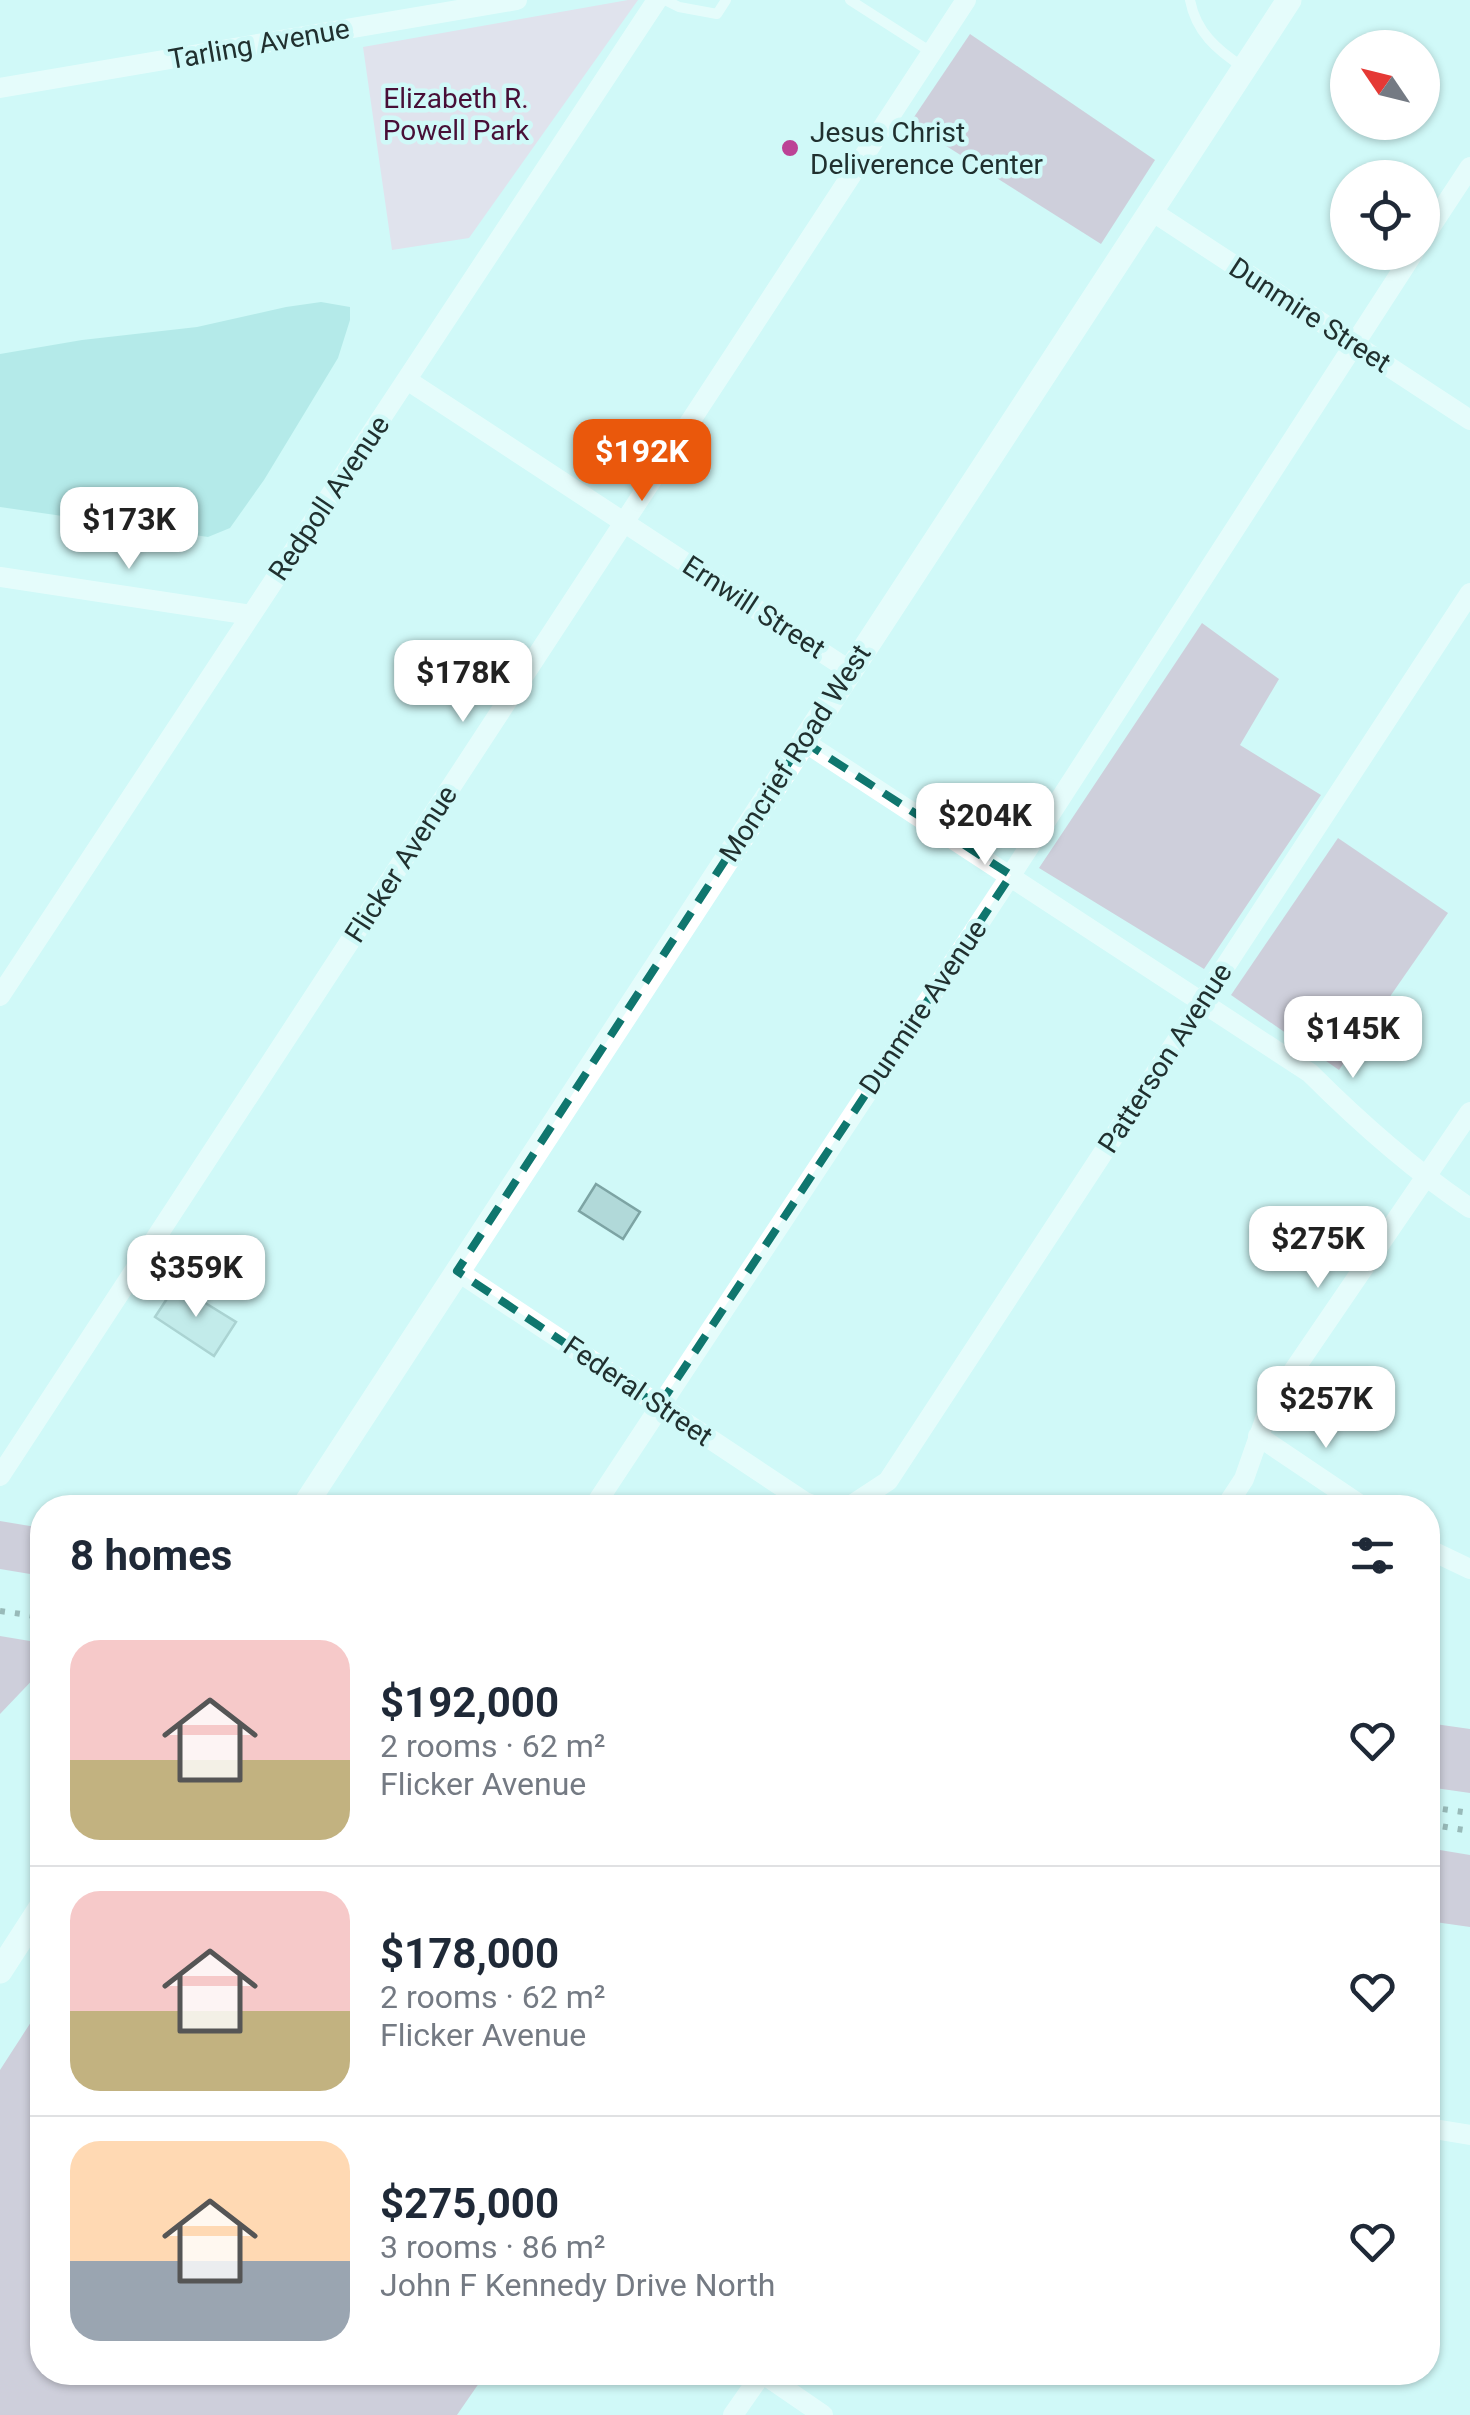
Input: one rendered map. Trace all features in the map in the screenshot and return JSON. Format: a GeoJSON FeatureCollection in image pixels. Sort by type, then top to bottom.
{"type":"FeatureCollection","features":[{"type":"Feature","properties":{"kind":"street","name":"Tarling Avenue"},"geometry":{"type":"LineString","coordinates":[[0,88],[517,0]]}},
{"type":"Feature","properties":{"kind":"street","name":"Redpoll Avenue"},"geometry":{"type":"LineString","coordinates":[[0,996],[657,0]]}},
{"type":"Feature","properties":{"kind":"street","name":"Moncrief Road West"},"geometry":{"type":"LineString","coordinates":[[311,1495],[1288,0]]}},
{"type":"Feature","properties":{"kind":"street","name":"Flicker Avenue"},"geometry":{"type":"LineString","coordinates":[[0,1476],[962,3]]}},
{"type":"Feature","properties":{"kind":"street"},"geometry":{"type":"LineString","coordinates":[[1440,213],[1470,167]]}},
{"type":"Feature","properties":{"kind":"street","name":"Dunmire Street"},"geometry":{"type":"LineString","coordinates":[[1150,210],[1470,420]]}},
{"type":"Feature","properties":{"kind":"street","name":"Dunmire Avenue"},"geometry":{"type":"LineString","coordinates":[[601,1495],[1011,875],[1402,270]]}},
{"type":"Feature","properties":{"kind":"street","name":"Ernwill Street"},"geometry":{"type":"LineString","coordinates":[[407,380],[849,670]]}},
{"type":"Feature","properties":{"kind":"street"},"geometry":{"type":"LineString","coordinates":[[0,578],[251,615]]}},
{"type":"Feature","properties":{"kind":"street","name":"Patterson Avenue"},"geometry":{"type":"LineString","coordinates":[[866,1495],[888,1481],[1470,594]]}},
{"type":"Feature","properties":{"kind":"street"},"geometry":{"type":"LineString","coordinates":[[803,741],[1310,1073],[1425,1178],[1470,1208]]}},
{"type":"Feature","properties":{"kind":"street"},"geometry":{"type":"LineString","coordinates":[[1234,1495],[1244,1480],[1270,1405],[1470,1112]]}},
{"type":"Feature","properties":{"kind":"street","name":"Federal Street"},"geometry":{"type":"LineString","coordinates":[[457,1270],[795,1495]]}},
{"type":"Feature","properties":{"kind":"street"},"geometry":{"type":"LineString","coordinates":[[1258,1436],[1346,1495]]}},
{"type":"Feature","properties":{"kind":"street"},"geometry":{"type":"LineString","coordinates":[[1440,1554],[1470,1569]]}},
{"type":"Feature","properties":{"kind":"street"},"geometry":{"type":"LineString","coordinates":[[0,1971],[30,1925]]}},
{"type":"Feature","properties":{"kind":"street"},"geometry":{"type":"LineString","coordinates":[[1440,2130],[1470,2134]]}},
{"type":"Feature","properties":{"kind":"street"},"geometry":{"type":"LineString","coordinates":[[733,2415],[754,2385]]}},
{"type":"Feature","properties":{"kind":"street"},"geometry":{"type":"LineString","coordinates":[[779,2385],[823,2415]]}},
{"type":"Feature","properties":{"kind":"lane"},"geometry":{"type":"LineString","coordinates":[[665,0],[678,7],[717,14],[726,0]]}},
{"type":"Feature","properties":{"kind":"lane"},"geometry":{"type":"LineString","coordinates":[[850,0],[932,53]]}},
{"type":"Feature","properties":{"kind":"lane"},"geometry":{"type":"LineString","coordinates":[[1190,0],[1192,15],[1205,35],[1244,67]]}},
{"type":"Feature","properties":{"kind":"highlighted area"},"geometry":{"type":"Polygon","coordinates":[[[803,741],[1011,875],[659,1406],[457,1271],[803,741]]]}},
{"type":"Feature","properties":{"kind":"green space","name":"Elizabeth R. Powell Park"},"geometry":{"type":"Polygon","coordinates":[[[638,0],[469,238],[392,250],[363,47],[638,0]]]}},
{"type":"Feature","properties":{"kind":"shaded area"},"geometry":{"type":"Polygon","coordinates":[[[970,34],[1155,160],[1101,244],[910,123],[970,34]]]}},
{"type":"Feature","properties":{"kind":"shaded area"},"geometry":{"type":"Polygon","coordinates":[[[1202,623],[1279,679],[1240,745],[1321,795],[1204,969],[1039,868],[1202,623]]]}},
{"type":"Feature","properties":{"kind":"shaded area"},"geometry":{"type":"Polygon","coordinates":[[[1338,838],[1448,913],[1339,1070],[1231,995],[1338,838]]]}},
{"type":"Feature","properties":{"kind":"shaded area"},"geometry":{"type":"Polygon","coordinates":[[[0,1521],[30,1526],[30,1574],[0,1569],[0,1521]]]}},
{"type":"Feature","properties":{"kind":"shaded area"},"geometry":{"type":"Polygon","coordinates":[[[0,1636],[30,1641],[30,1683],[0,1714],[0,1636]]]}},
{"type":"Feature","properties":{"kind":"shaded area"},"geometry":{"type":"Polygon","coordinates":[[[1440,1725],[1470,1729],[1470,1793],[1440,1789],[1440,1725]]]}},
{"type":"Feature","properties":{"kind":"shaded area"},"geometry":{"type":"Polygon","coordinates":[[[1440,1850],[1470,1855],[1470,1927],[1440,1923],[1440,1850]]]}},
{"type":"Feature","properties":{"kind":"shaded area"},"geometry":{"type":"Polygon","coordinates":[[[30,2024],[30,2385],[478,2385],[457,2415],[0,2415],[0,2070],[30,2024]]]}},
{"type":"Feature","properties":{"kind":"water"},"geometry":{"type":"Polygon","coordinates":[[[321,302],[350,307],[338,358],[230,528],[208,537],[0,507],[0,354],[197,327],[321,302]]]}},
{"type":"Feature","properties":{"kind":"building"},"geometry":{"type":"Polygon","coordinates":[[[596,1184],[640,1212],[623,1239],[579,1211],[596,1184]]]}},
{"type":"Feature","properties":{"kind":"building"},"geometry":{"type":"Polygon","coordinates":[[[176,1285],[236,1322],[214,1356],[155,1317],[176,1285]]]}},
{"type":"Feature","properties":{"kind":"railway"},"geometry":{"type":"LineString","coordinates":[[0,1611],[30,1615]]}},
{"type":"Feature","properties":{"kind":"railway"},"geometry":{"type":"LineString","coordinates":[[1440,1809],[1470,1813]]}},
{"type":"Feature","properties":{"kind":"railway"},"geometry":{"type":"LineString","coordinates":[[1440,1826],[1470,1831]]}},
{"type":"Feature","properties":{"kind":"place","name":"Jesus Christ Deliverence Center"},"geometry":{"type":"Point","coordinates":[790,148]}}]}
